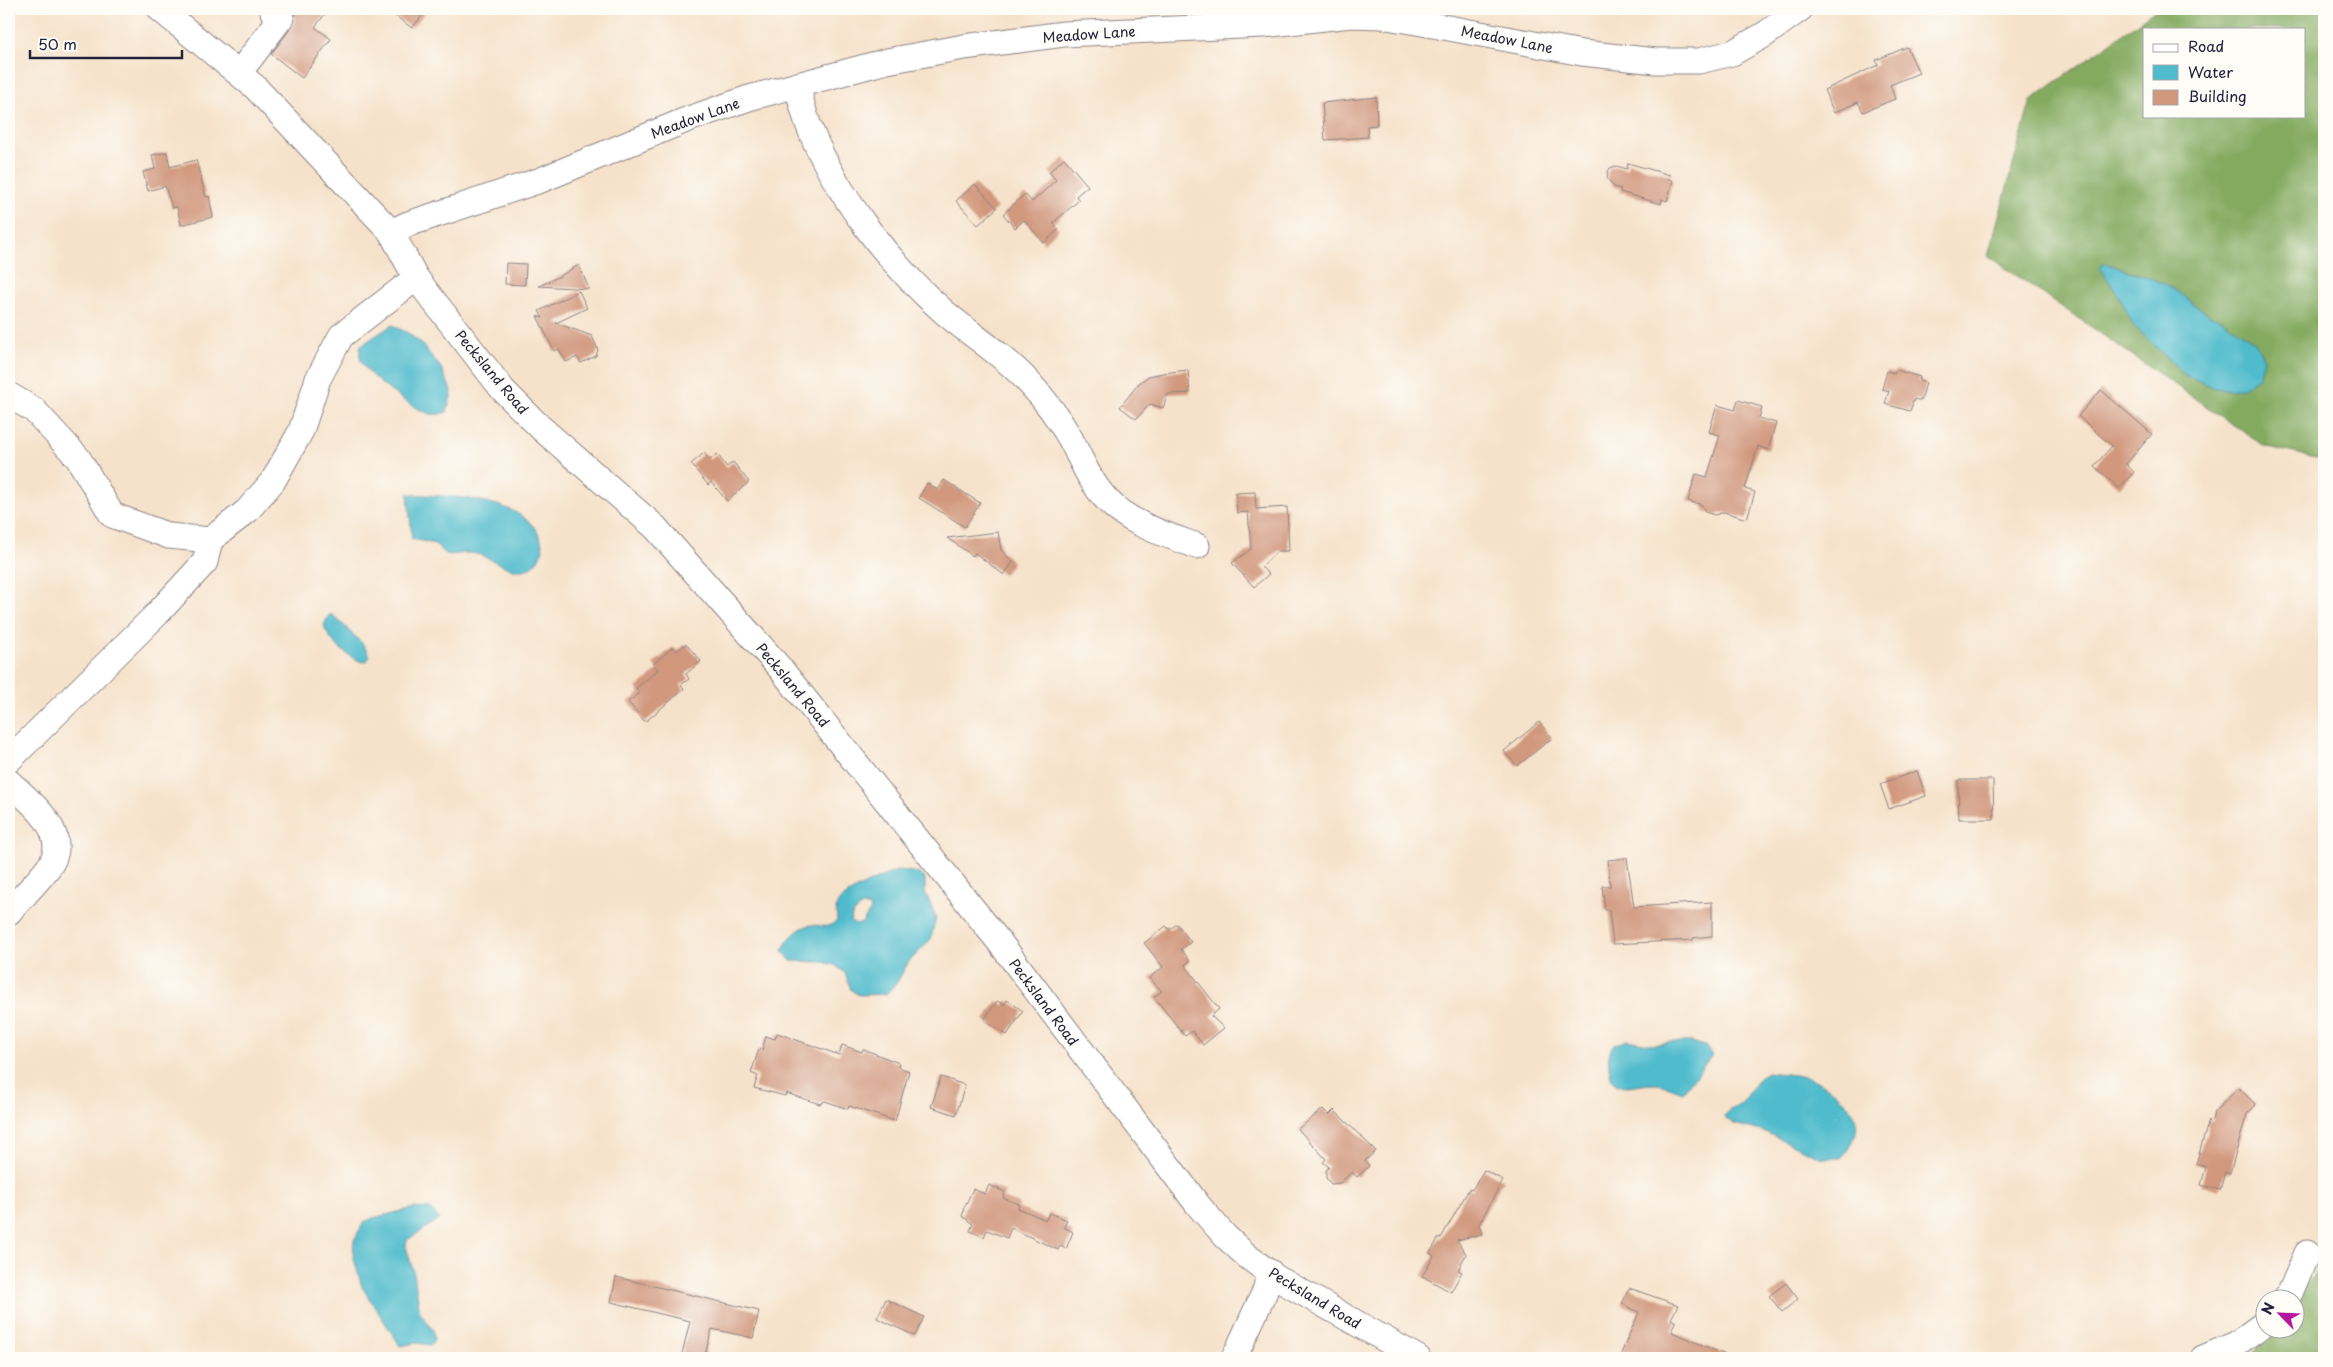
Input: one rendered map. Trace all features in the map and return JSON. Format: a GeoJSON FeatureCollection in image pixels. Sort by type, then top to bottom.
{"type":"FeatureCollection","features":[{"type":"Feature","properties":{"kind":"street","name":"Pecksland Road"},"geometry":{"type":"LineString","coordinates":[[160,9],[255,86],[391,232],[416,278],[503,390],[548,434],[656,527],[780,668],[1001,944],[1198,1205],[1225,1236],[1247,1256],[1275,1277],[1418,1358]]}},
{"type":"Feature","properties":{"kind":"street"},"geometry":{"type":"LineString","coordinates":[[238,73],[281,18],[273,12],[276,9]]}},
{"type":"Feature","properties":{"kind":"street","name":"Meadow Lane"},"geometry":{"type":"LineString","coordinates":[[391,232],[408,224],[540,180],[686,120],[749,98],[887,61],[964,47],[1055,35],[1263,25],[1351,15],[1381,16],[1422,22],[1582,53],[1656,61],[1699,61],[1732,53],[1764,35],[1800,9]]}},
{"type":"Feature","properties":{"kind":"street"},"geometry":{"type":"LineString","coordinates":[[797,85],[809,128],[818,148],[860,218],[879,244],[937,305],[1031,385],[1059,420],[1094,484],[1107,501],[1127,516],[1197,546]]}},
{"type":"Feature","properties":{"kind":"street"},"geometry":{"type":"LineString","coordinates":[[9,760],[158,614],[205,562],[210,540],[247,511],[273,481],[301,431],[318,379],[341,336],[416,278]]}},
{"type":"Feature","properties":{"kind":"street"},"geometry":{"type":"LineString","coordinates":[[9,395],[34,410],[78,458],[112,515],[169,536],[210,540]]}},
{"type":"Feature","properties":{"kind":"street"},"geometry":{"type":"LineString","coordinates":[[9,782],[38,809],[52,829],[56,846],[52,861],[9,912]]}},
{"type":"Feature","properties":{"kind":"street"},"geometry":{"type":"LineString","coordinates":[[2291,1290],[2307,1253]]}},
{"type":"Feature","properties":{"kind":"street"},"geometry":{"type":"LineString","coordinates":[[1234,1358],[1265,1291],[1270,1272]]}},
{"type":"Feature","properties":{"kind":"street"},"geometry":{"type":"LineString","coordinates":[[2203,1358],[2236,1344],[2256,1329]]}},
{"type":"Feature","properties":{"kind":"green space"},"geometry":{"type":"Polygon","coordinates":[[[2157,9],[2324,9],[2324,460],[2264,446],[1988,256],[2031,100],[2157,9]]]}},
{"type":"Feature","properties":{"kind":"green space"},"geometry":{"type":"Polygon","coordinates":[[[2324,1261],[2324,1358],[2251,1358],[2265,1340],[2306,1340],[2306,1290],[2302,1290],[2324,1261]]]}},
{"type":"Feature","properties":{"kind":"water"},"geometry":{"type":"Polygon","coordinates":[[[2104,263],[2156,280],[2172,288],[2211,316],[2224,321],[2255,342],[2264,359],[2259,378],[2242,388],[2229,390],[2215,388],[2185,375],[2133,325],[2122,301],[2100,268],[2104,263]]]}},
{"type":"Feature","properties":{"kind":"water"},"geometry":{"type":"Polygon","coordinates":[[[392,325],[408,333],[422,344],[441,368],[452,392],[447,412],[433,414],[421,410],[401,399],[365,368],[360,359],[360,346],[392,325]]]}},
{"type":"Feature","properties":{"kind":"water"},"geometry":{"type":"Polygon","coordinates":[[[408,494],[445,496],[488,502],[508,509],[525,518],[537,532],[543,550],[529,568],[522,570],[513,569],[477,554],[446,554],[435,544],[412,539],[408,494]]]}},
{"type":"Feature","properties":{"kind":"water"},"geometry":{"type":"Polygon","coordinates":[[[329,615],[333,615],[362,643],[370,656],[367,661],[362,662],[356,659],[344,652],[334,642],[324,625],[329,615]]]}},
{"type":"Feature","properties":{"kind":"water"},"geometry":{"type":"Polygon","coordinates":[[[900,870],[917,873],[925,878],[925,892],[936,917],[931,939],[908,963],[896,984],[886,994],[859,995],[851,990],[845,973],[835,965],[823,962],[791,961],[783,951],[789,939],[803,928],[811,925],[828,926],[837,921],[837,905],[847,895],[865,884],[900,870]],[[862,906],[852,915],[851,922],[856,925],[862,923],[871,910],[868,906],[862,906]]]}},
{"type":"Feature","properties":{"kind":"water"},"geometry":{"type":"Polygon","coordinates":[[[1627,1040],[1655,1045],[1669,1042],[1691,1042],[1705,1046],[1712,1055],[1683,1092],[1659,1084],[1620,1086],[1611,1077],[1609,1056],[1614,1045],[1627,1040]]]}},
{"type":"Feature","properties":{"kind":"water"},"geometry":{"type":"Polygon","coordinates":[[[1767,1072],[1813,1079],[1833,1091],[1851,1109],[1855,1116],[1856,1132],[1848,1149],[1841,1158],[1822,1158],[1765,1132],[1734,1124],[1724,1117],[1728,1111],[1737,1107],[1743,1101],[1758,1079],[1767,1072]]]}},
{"type":"Feature","properties":{"kind":"water"},"geometry":{"type":"Polygon","coordinates":[[[414,1208],[430,1209],[440,1219],[407,1240],[406,1246],[414,1274],[420,1312],[433,1330],[434,1340],[431,1345],[416,1343],[400,1346],[362,1287],[353,1255],[354,1240],[364,1222],[414,1208]]]}},
{"type":"Feature","properties":{"kind":"building"},"geometry":{"type":"Polygon","coordinates":[[[298,9],[329,9],[315,27],[331,39],[302,78],[271,54],[292,27],[295,20],[294,14],[298,9]]]}},
{"type":"Feature","properties":{"kind":"building"},"geometry":{"type":"Polygon","coordinates":[[[386,9],[428,9],[412,28],[386,9]]]}},
{"type":"Feature","properties":{"kind":"building"},"geometry":{"type":"Polygon","coordinates":[[[1907,47],[1919,73],[1890,85],[1895,99],[1863,112],[1858,102],[1834,113],[1824,90],[1878,65],[1876,60],[1907,47]]]}},
{"type":"Feature","properties":{"kind":"building"},"geometry":{"type":"Polygon","coordinates":[[[1376,97],[1377,125],[1367,126],[1368,137],[1325,140],[1322,103],[1376,97]]]}},
{"type":"Feature","properties":{"kind":"building"},"geometry":{"type":"Polygon","coordinates":[[[167,152],[170,167],[196,160],[206,197],[209,196],[213,217],[181,225],[177,207],[172,208],[165,186],[148,191],[143,172],[155,169],[152,155],[167,152]]]}},
{"type":"Feature","properties":{"kind":"building"},"geometry":{"type":"Polygon","coordinates":[[[1064,158],[1088,186],[1076,196],[1079,200],[1053,223],[1059,229],[1044,243],[1024,220],[1015,228],[1003,214],[1025,194],[1032,202],[1056,180],[1049,172],[1064,158]]]}},
{"type":"Feature","properties":{"kind":"building"},"geometry":{"type":"Polygon","coordinates":[[[1628,163],[1670,175],[1668,179],[1673,180],[1667,201],[1662,199],[1661,204],[1620,192],[1621,189],[1614,187],[1607,178],[1610,168],[1617,166],[1627,169],[1628,163]]]}},
{"type":"Feature","properties":{"kind":"building"},"geometry":{"type":"Polygon","coordinates":[[[975,184],[997,208],[978,225],[956,201],[975,184]]]}},
{"type":"Feature","properties":{"kind":"building"},"geometry":{"type":"Polygon","coordinates":[[[506,263],[526,264],[525,285],[505,284],[506,263]]]}},
{"type":"Feature","properties":{"kind":"building"},"geometry":{"type":"Polygon","coordinates":[[[579,265],[589,289],[539,286],[560,276],[579,265]]]}},
{"type":"Feature","properties":{"kind":"building"},"geometry":{"type":"Polygon","coordinates":[[[579,291],[587,308],[556,323],[592,336],[598,350],[596,356],[581,363],[577,357],[566,362],[559,349],[554,351],[537,316],[543,318],[539,311],[579,291]]]}},
{"type":"Feature","properties":{"kind":"building"},"geometry":{"type":"Polygon","coordinates":[[[1188,370],[1190,393],[1168,394],[1163,408],[1150,404],[1136,419],[1120,407],[1139,383],[1149,376],[1188,370]]]}},
{"type":"Feature","properties":{"kind":"building"},"geometry":{"type":"Polygon","coordinates":[[[1896,370],[1920,377],[1919,381],[1926,383],[1921,401],[1914,399],[1910,411],[1885,404],[1889,391],[1882,389],[1887,371],[1894,373],[1896,370]]]}},
{"type":"Feature","properties":{"kind":"building"},"geometry":{"type":"Polygon","coordinates":[[[2101,390],[2152,434],[2126,464],[2134,472],[2119,488],[2094,466],[2112,446],[2078,416],[2101,390]]]}},
{"type":"Feature","properties":{"kind":"building"},"geometry":{"type":"Polygon","coordinates":[[[1738,400],[1762,407],[1759,418],[1776,423],[1768,450],[1758,446],[1745,489],[1755,492],[1747,519],[1724,512],[1715,515],[1705,512],[1702,505],[1688,501],[1696,474],[1707,477],[1720,435],[1709,432],[1717,405],[1735,410],[1738,400]]]}},
{"type":"Feature","properties":{"kind":"building"},"geometry":{"type":"Polygon","coordinates":[[[704,453],[710,460],[717,454],[727,467],[733,462],[749,482],[727,501],[711,482],[708,485],[691,464],[704,453]]]}},
{"type":"Feature","properties":{"kind":"building"},"geometry":{"type":"Polygon","coordinates":[[[944,480],[980,503],[965,527],[919,498],[927,483],[938,490],[944,480]]]}},
{"type":"Feature","properties":{"kind":"building"},"geometry":{"type":"Polygon","coordinates":[[[1255,492],[1256,509],[1287,507],[1289,551],[1278,551],[1261,567],[1269,574],[1254,587],[1232,563],[1251,549],[1248,512],[1237,513],[1236,493],[1255,492]]]}},
{"type":"Feature","properties":{"kind":"building"},"geometry":{"type":"Polygon","coordinates":[[[998,532],[1001,550],[1013,562],[1004,575],[975,553],[973,556],[947,538],[998,532]]]}},
{"type":"Feature","properties":{"kind":"building"},"geometry":{"type":"Polygon","coordinates":[[[686,644],[701,661],[686,674],[689,679],[681,685],[684,689],[645,722],[628,702],[640,693],[636,688],[658,670],[653,664],[673,647],[677,651],[686,644]]]}},
{"type":"Feature","properties":{"kind":"building"},"geometry":{"type":"Polygon","coordinates":[[[1539,722],[1552,738],[1517,766],[1504,751],[1539,722]]]}},
{"type":"Feature","properties":{"kind":"building"},"geometry":{"type":"Polygon","coordinates":[[[1917,771],[1926,796],[1889,809],[1880,784],[1917,771]]]}},
{"type":"Feature","properties":{"kind":"building"},"geometry":{"type":"Polygon","coordinates":[[[1958,780],[1993,780],[1994,819],[1959,819],[1958,780]]]}},
{"type":"Feature","properties":{"kind":"building"},"geometry":{"type":"Polygon","coordinates":[[[1627,858],[1634,907],[1712,902],[1712,936],[1693,938],[1693,940],[1613,944],[1609,910],[1605,910],[1602,886],[1610,886],[1608,860],[1627,858]]]}},
{"type":"Feature","properties":{"kind":"building"},"geometry":{"type":"Polygon","coordinates":[[[1177,924],[1191,942],[1181,949],[1190,961],[1185,965],[1219,1009],[1211,1016],[1224,1028],[1203,1045],[1192,1031],[1185,1036],[1154,997],[1162,991],[1149,978],[1163,967],[1144,943],[1166,926],[1169,930],[1177,924]]]}},
{"type":"Feature","properties":{"kind":"building"},"geometry":{"type":"Polygon","coordinates":[[[1007,1000],[1023,1011],[1007,1035],[984,1020],[997,1001],[1004,1005],[1007,1000]]]}},
{"type":"Feature","properties":{"kind":"building"},"geometry":{"type":"Polygon","coordinates":[[[777,1033],[839,1055],[842,1045],[862,1052],[863,1049],[899,1063],[898,1067],[909,1071],[895,1121],[849,1106],[848,1109],[825,1101],[820,1104],[786,1093],[785,1096],[754,1088],[758,1076],[751,1073],[759,1049],[762,1050],[766,1036],[775,1039],[777,1033]]]}},
{"type":"Feature","properties":{"kind":"building"},"geometry":{"type":"Polygon","coordinates":[[[941,1077],[965,1085],[956,1115],[931,1107],[941,1077]]]}},
{"type":"Feature","properties":{"kind":"building"},"geometry":{"type":"Polygon","coordinates":[[[2239,1088],[2256,1105],[2247,1114],[2230,1173],[2225,1172],[2220,1190],[2201,1185],[2206,1167],[2196,1164],[2209,1120],[2212,1121],[2214,1112],[2239,1088]]]}},
{"type":"Feature","properties":{"kind":"building"},"geometry":{"type":"Polygon","coordinates":[[[1323,1109],[1329,1115],[1334,1110],[1376,1151],[1365,1161],[1369,1166],[1357,1177],[1352,1172],[1340,1183],[1331,1184],[1326,1178],[1326,1170],[1329,1167],[1323,1162],[1326,1159],[1298,1129],[1323,1109]]]}},
{"type":"Feature","properties":{"kind":"building"},"geometry":{"type":"Polygon","coordinates":[[[1484,1170],[1503,1180],[1479,1224],[1482,1234],[1457,1240],[1466,1254],[1458,1270],[1462,1272],[1451,1292],[1422,1276],[1434,1256],[1430,1253],[1438,1239],[1441,1238],[1469,1189],[1472,1190],[1484,1170]]]}},
{"type":"Feature","properties":{"kind":"building"},"geometry":{"type":"Polygon","coordinates":[[[989,1185],[1005,1192],[1003,1198],[1019,1204],[1018,1208],[1046,1220],[1049,1213],[1067,1220],[1064,1227],[1073,1232],[1066,1249],[1060,1246],[1058,1250],[1011,1228],[1007,1238],[987,1230],[984,1237],[970,1231],[973,1224],[962,1216],[963,1210],[973,1189],[985,1194],[989,1185]]]}},
{"type":"Feature","properties":{"kind":"building"},"geometry":{"type":"Polygon","coordinates":[[[616,1277],[759,1311],[753,1338],[712,1329],[704,1358],[681,1358],[690,1321],[611,1302],[616,1277]]]}},
{"type":"Feature","properties":{"kind":"building"},"geometry":{"type":"Polygon","coordinates":[[[1786,1283],[1798,1299],[1782,1312],[1769,1296],[1786,1283]]]}},
{"type":"Feature","properties":{"kind":"building"},"geometry":{"type":"Polygon","coordinates":[[[1629,1288],[1678,1305],[1671,1319],[1676,1322],[1672,1332],[1733,1358],[1619,1358],[1639,1312],[1622,1304],[1629,1288]]]}},
{"type":"Feature","properties":{"kind":"building"},"geometry":{"type":"Polygon","coordinates":[[[886,1299],[924,1317],[915,1336],[877,1318],[886,1299]]]}}]}
